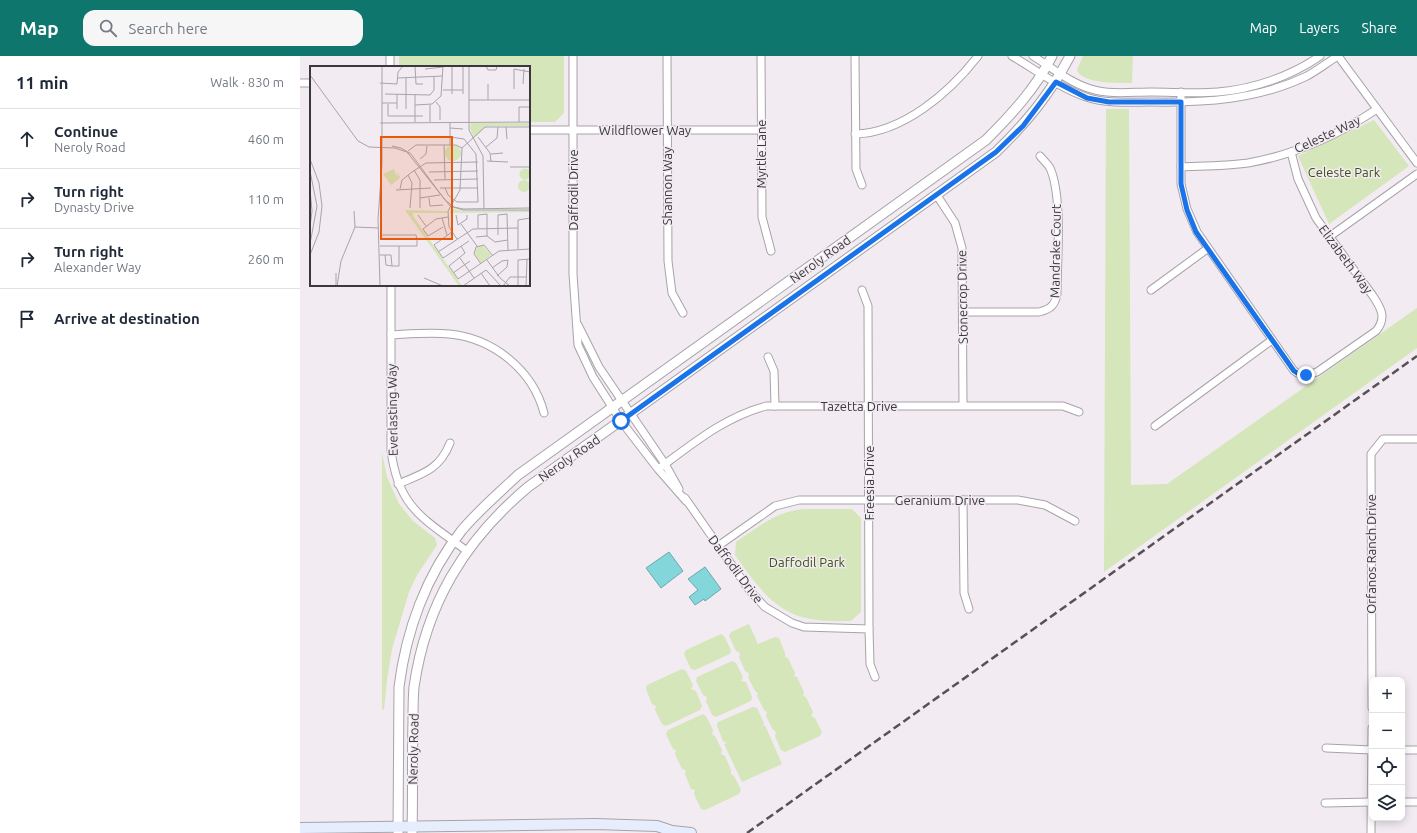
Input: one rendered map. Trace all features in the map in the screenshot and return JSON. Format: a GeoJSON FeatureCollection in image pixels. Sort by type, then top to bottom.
{"type":"FeatureCollection","features":[{"type":"Feature","properties":{"kind":"main road"},"geometry":{"type":"LineString","coordinates":[[300,828],[398,830],[594,829],[657,826],[668,832],[691,833]]}},
{"type":"Feature","properties":{"kind":"street","name":"Daffodil Drive"},"geometry":{"type":"LineString","coordinates":[[573,56],[573,286],[578,345],[584,361],[621,421],[658,469],[686,501],[756,598],[777,615],[804,627],[869,629]]}},
{"type":"Feature","properties":{"kind":"street","name":"Shannon Way"},"geometry":{"type":"LineString","coordinates":[[667,56],[668,261],[672,293],[683,313]]}},
{"type":"Feature","properties":{"kind":"street","name":"Myrtle Lane"},"geometry":{"type":"LineString","coordinates":[[761,56],[762,217],[772,251]]}},
{"type":"Feature","properties":{"kind":"street"},"geometry":{"type":"LineString","coordinates":[[855,56],[856,169],[862,185]]}},
{"type":"Feature","properties":{"kind":"street"},"geometry":{"type":"LineString","coordinates":[[855,134],[883,130],[907,119],[929,104],[955,81],[978,56]]}},
{"type":"Feature","properties":{"kind":"street"},"geometry":{"type":"LineString","coordinates":[[1012,56],[1087,98],[1109,102],[1181,102],[1226,100],[1250,96],[1284,86],[1308,75],[1338,56],[1417,163]]}},
{"type":"Feature","properties":{"kind":"street"},"geometry":{"type":"LineString","coordinates":[[1033,56],[1072,81],[1091,89],[1111,93],[1218,92],[1248,88],[1280,78],[1304,67],[1320,56]]}},
{"type":"Feature","properties":{"kind":"street","name":"Neroly Road"},"geometry":{"type":"LineString","coordinates":[[398,830],[399,687],[401,668],[418,606],[427,587],[454,541],[483,507],[518,475],[986,140],[1012,115],[1042,74],[1052,56]]}},
{"type":"Feature","properties":{"kind":"street","name":"Neroly Road"},"geometry":{"type":"LineString","coordinates":[[412,830],[414,689],[421,652],[428,626],[441,594],[467,551],[494,518],[528,487],[996,152],[1023,126],[1056,82],[1070,56]]}},
{"type":"Feature","properties":{"kind":"street"},"geometry":{"type":"LineString","coordinates":[[1155,426],[1272,340],[1207,249],[1196,232],[1187,210],[1181,184],[1181,92]]}},
{"type":"Feature","properties":{"kind":"street","name":"Celeste Way"},"geometry":{"type":"LineString","coordinates":[[1181,167],[1247,163],[1291,152],[1304,148],[1355,123],[1377,109]]}},
{"type":"Feature","properties":{"kind":"street","name":"Wildflower Way"},"geometry":{"type":"LineString","coordinates":[[530,130],[761,130]]}},
{"type":"Feature","properties":{"kind":"street","name":"Elizabeth Way"},"geometry":{"type":"LineString","coordinates":[[1272,340],[1294,371],[1302,376],[1317,372],[1376,331],[1382,322],[1383,316],[1377,302],[1316,218],[1298,179],[1291,152]]}},
{"type":"Feature","properties":{"kind":"street","name":"Mandrake Court"},"geometry":{"type":"LineString","coordinates":[[963,312],[1039,312],[1048,310],[1055,304],[1057,294],[1057,204],[1055,186],[1050,167],[1040,156]]}},
{"type":"Feature","properties":{"kind":"street"},"geometry":{"type":"LineString","coordinates":[[1329,237],[1417,174]]}},
{"type":"Feature","properties":{"kind":"street","name":"Stonecrop Drive"},"geometry":{"type":"LineString","coordinates":[[936,194],[955,223],[962,248],[963,405]]}},
{"type":"Feature","properties":{"kind":"street"},"geometry":{"type":"LineString","coordinates":[[1151,290],[1207,249]]}},
{"type":"Feature","properties":{"kind":"street","name":"Everlasting Way"},"geometry":{"type":"LineString","coordinates":[[391,286],[391,450],[393,468],[404,496],[418,514],[467,551]]}},
{"type":"Feature","properties":{"kind":"street","name":"Freesia Drive"},"geometry":{"type":"LineString","coordinates":[[862,290],[868,306],[869,629],[870,664],[875,677]]}},
{"type":"Feature","properties":{"kind":"street","name":"Daffodil Drive"},"geometry":{"type":"LineString","coordinates":[[577,323],[599,367],[665,464],[686,501]]}},
{"type":"Feature","properties":{"kind":"street"},"geometry":{"type":"LineString","coordinates":[[391,335],[449,334],[467,337],[485,344],[504,354],[523,373],[539,396],[544,413]]}},
{"type":"Feature","properties":{"kind":"street"},"geometry":{"type":"LineString","coordinates":[[768,357],[774,371],[775,406]]}},
{"type":"Feature","properties":{"kind":"street","name":"Tazetta Drive"},"geometry":{"type":"LineString","coordinates":[[658,469],[722,423],[746,412],[775,406],[1063,406],[1079,412]]}},
{"type":"Feature","properties":{"kind":"street","name":"Orfanos Ranch Drive"},"geometry":{"type":"LineString","coordinates":[[1372,677],[1371,454],[1383,439],[1417,439]]}},
{"type":"Feature","properties":{"kind":"street"},"geometry":{"type":"LineString","coordinates":[[398,484],[427,471],[437,464],[444,456],[450,443]]}},
{"type":"Feature","properties":{"kind":"street","name":"Geranium Drive"},"geometry":{"type":"LineString","coordinates":[[718,546],[761,514],[781,504],[799,500],[1028,501],[1045,505],[1075,521]]}},
{"type":"Feature","properties":{"kind":"street"},"geometry":{"type":"LineString","coordinates":[[963,500],[964,593],[969,609]]}},
{"type":"Feature","properties":{"kind":"street"},"geometry":{"type":"LineString","coordinates":[[1326,748],[1369,750]]}},
{"type":"Feature","properties":{"kind":"street"},"geometry":{"type":"LineString","coordinates":[[1405,750],[1417,750]]}},
{"type":"Feature","properties":{"kind":"street"},"geometry":{"type":"LineString","coordinates":[[1325,802],[1369,802]]}},
{"type":"Feature","properties":{"kind":"street"},"geometry":{"type":"LineString","coordinates":[[1405,802],[1417,802]]}},
{"type":"Feature","properties":{"kind":"street"},"geometry":{"type":"LineString","coordinates":[[1371,821],[1371,833]]}},
{"type":"Feature","properties":{"kind":"green space"},"geometry":{"type":"Polygon","coordinates":[[[399,56],[564,56],[564,113],[555,122],[530,122],[530,66],[399,66],[399,56]]]}},
{"type":"Feature","properties":{"kind":"green space"},"geometry":{"type":"Polygon","coordinates":[[[1083,56],[1133,56],[1132,83],[1102,82],[1080,75],[1077,70],[1083,56]]]}},
{"type":"Feature","properties":{"kind":"green space"},"geometry":{"type":"Polygon","coordinates":[[[1106,109],[1129,109],[1131,485],[1167,484],[1417,308],[1417,348],[1104,572],[1106,109]]]}},
{"type":"Feature","properties":{"kind":"green space","name":"Celeste Park"},"geometry":{"type":"Polygon","coordinates":[[[1374,120],[1409,166],[1329,224],[1298,156],[1374,120]]]}},
{"type":"Feature","properties":{"kind":"green space"},"geometry":{"type":"Polygon","coordinates":[[[382,453],[387,477],[399,504],[413,521],[435,538],[437,545],[417,575],[409,592],[392,649],[384,710],[382,709],[382,453]]]}},
{"type":"Feature","properties":{"kind":"green space","name":"Daffodil Park"},"geometry":{"type":"Polygon","coordinates":[[[852,509],[861,518],[861,612],[851,621],[816,620],[798,616],[786,610],[758,586],[735,555],[736,542],[752,531],[776,516],[794,510],[852,509]]]}},
{"type":"Feature","properties":{"kind":"green space"},"geometry":{"type":"Polygon","coordinates":[[[749,624],[758,644],[775,637],[779,638],[785,653],[785,657],[788,658],[795,673],[794,676],[797,677],[804,692],[803,696],[806,697],[813,712],[811,716],[815,718],[822,732],[820,736],[785,752],[781,750],[775,736],[776,732],[773,730],[766,716],[767,712],[764,710],[757,696],[758,693],[755,691],[748,677],[749,673],[745,671],[739,657],[740,653],[736,651],[729,636],[731,632],[749,624]]]}},
{"type":"Feature","properties":{"kind":"green space"},"geometry":{"type":"Polygon","coordinates":[[[721,634],[724,636],[731,650],[730,654],[695,670],[691,669],[684,654],[686,650],[721,634]]]}},
{"type":"Feature","properties":{"kind":"green space"},"geometry":{"type":"Polygon","coordinates":[[[732,661],[736,663],[743,677],[741,681],[746,682],[752,697],[751,701],[716,717],[712,715],[706,701],[707,697],[703,695],[696,681],[697,677],[732,661]]]}},
{"type":"Feature","properties":{"kind":"green space"},"geometry":{"type":"Polygon","coordinates":[[[682,669],[686,671],[693,685],[691,689],[696,691],[702,706],[700,710],[666,726],[662,724],[655,710],[656,706],[652,704],[646,689],[647,685],[682,669]]]}},
{"type":"Feature","properties":{"kind":"green space"},"geometry":{"type":"Polygon","coordinates":[[[753,707],[757,708],[764,723],[762,726],[765,725],[782,764],[742,782],[724,744],[727,743],[723,741],[717,726],[718,722],[753,707]]]}},
{"type":"Feature","properties":{"kind":"green space"},"geometry":{"type":"Polygon","coordinates":[[[703,714],[706,716],[713,730],[712,734],[715,736],[722,750],[721,754],[725,756],[731,770],[731,774],[734,776],[741,790],[739,794],[705,810],[701,809],[694,794],[695,790],[691,789],[685,774],[686,770],[682,769],[675,754],[676,750],[673,749],[666,734],[668,730],[703,714]]]}},
{"type":"Feature","properties":{"kind":"water"},"geometry":{"type":"Polygon","coordinates":[[[669,552],[683,571],[661,588],[646,568],[669,552]]]}},
{"type":"Feature","properties":{"kind":"water"},"geometry":{"type":"Polygon","coordinates":[[[705,567],[721,589],[705,601],[704,599],[695,605],[689,597],[698,590],[688,579],[705,567]]]}},
{"type":"Feature","properties":{"kind":"railway"},"geometry":{"type":"LineString","coordinates":[[747,833],[1417,356]]}},
{"type":"Feature","properties":{"kind":"route"},"geometry":{"type":"LineString","coordinates":[[621,421],[996,152],[1023,126],[1056,82],[1087,98],[1109,102],[1181,102],[1181,184],[1187,210],[1196,232],[1294,371],[1302,376],[1306,375]]}}]}
